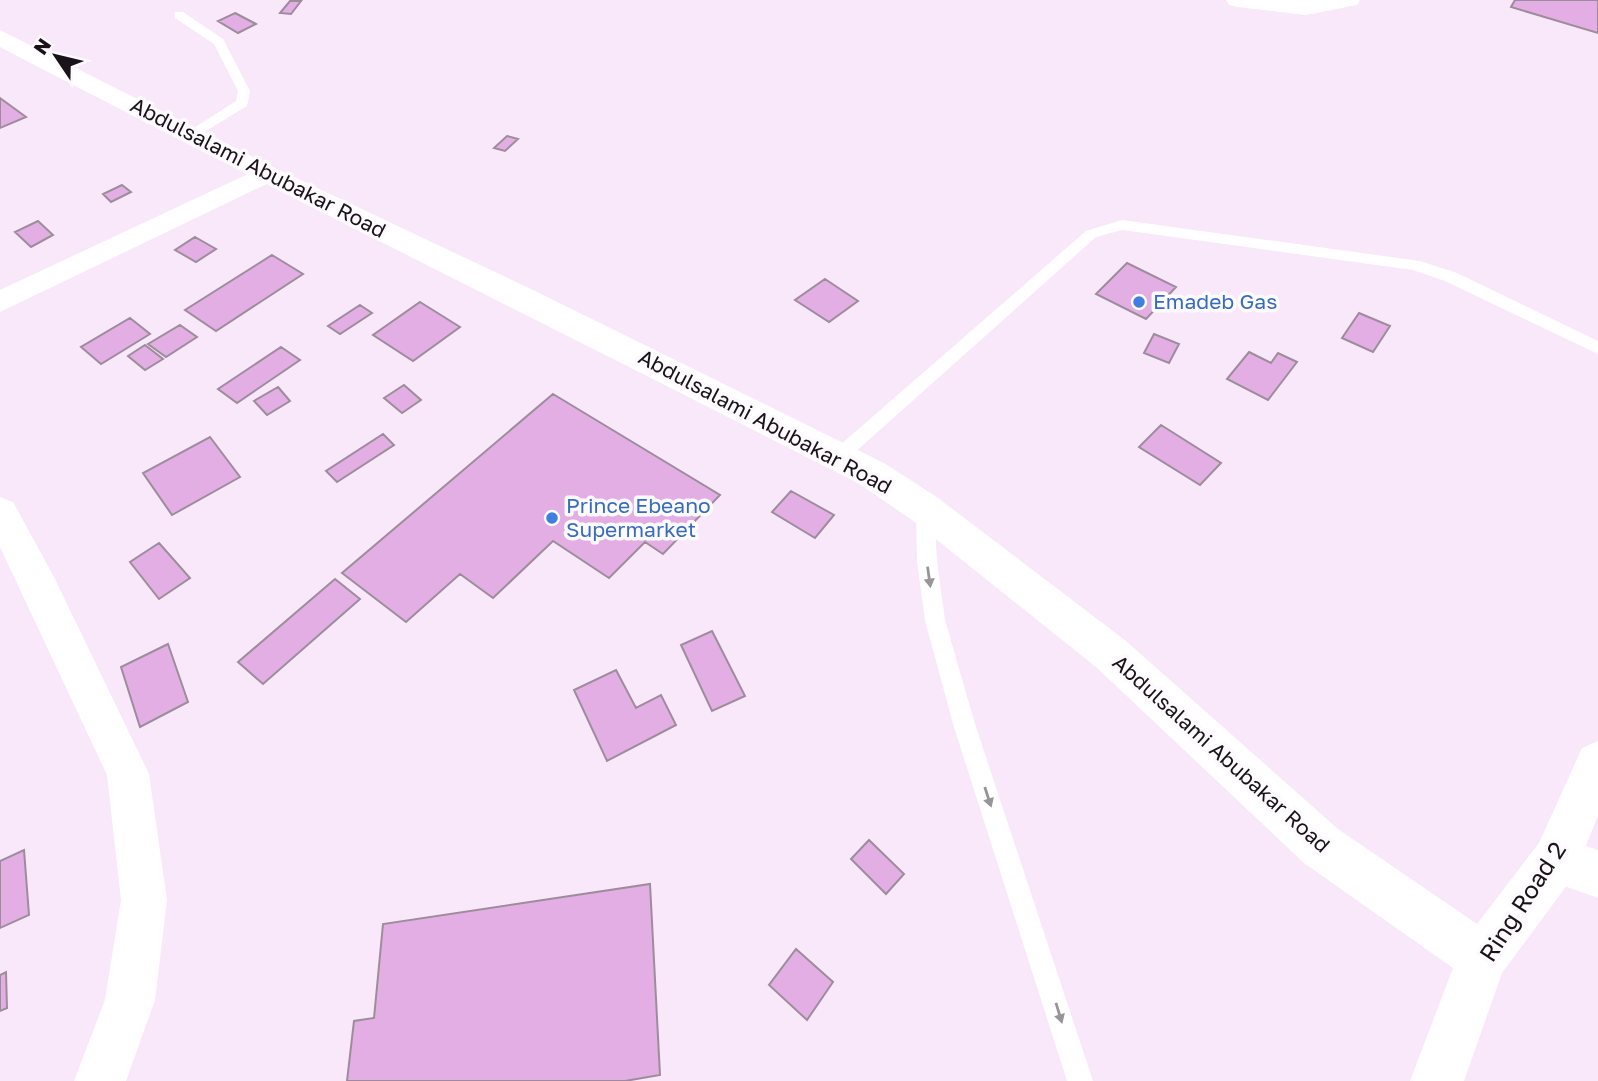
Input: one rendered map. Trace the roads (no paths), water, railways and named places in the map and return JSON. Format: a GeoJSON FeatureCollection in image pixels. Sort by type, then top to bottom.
{"type":"FeatureCollection","features":[{"type":"Feature","properties":{"kind":"main road","name":"Abdulsalami Abubakar Road"},"geometry":{"type":"LineString","coordinates":[[0,37],[265,174],[522,298],[871,473],[925,509],[1111,654],[1321,846],[1482,958]]}},
{"type":"Feature","properties":{"kind":"main road","name":"Ring Road 2"},"geometry":{"type":"LineString","coordinates":[[1437,1081],[1482,958],[1577,867],[1598,763]]}},
{"type":"Feature","properties":{"kind":"street"},"geometry":{"type":"LineString","coordinates":[[1237,0],[1306,8],[1349,0]]}},
{"type":"Feature","properties":{"kind":"street"},"geometry":{"type":"LineString","coordinates":[[0,302],[265,174]]}},
{"type":"Feature","properties":{"kind":"street"},"geometry":{"type":"LineString","coordinates":[[0,512],[40,587],[128,774],[144,900],[130,1000],[100,1081]]}},
{"type":"Feature","properties":{"kind":"lane"},"geometry":{"type":"LineString","coordinates":[[179,15],[219,42],[244,91],[242,103],[191,136]]}},
{"type":"Feature","properties":{"kind":"lane"},"geometry":{"type":"LineString","coordinates":[[838,457],[1091,234],[1122,225],[1415,265],[1451,277],[1598,348]]}},
{"type":"Feature","properties":{"kind":"lane"},"geometry":{"type":"LineString","coordinates":[[925,509],[927,562],[939,633],[964,724],[1080,1081]]}},
{"type":"Feature","properties":{"kind":"place","name":"Emadeb Gas"},"geometry":{"type":"Point","coordinates":[1139,302]}},
{"type":"Feature","properties":{"kind":"place","name":"Prince Ebeano Supermarket"},"geometry":{"type":"Point","coordinates":[552,518]}}]}
